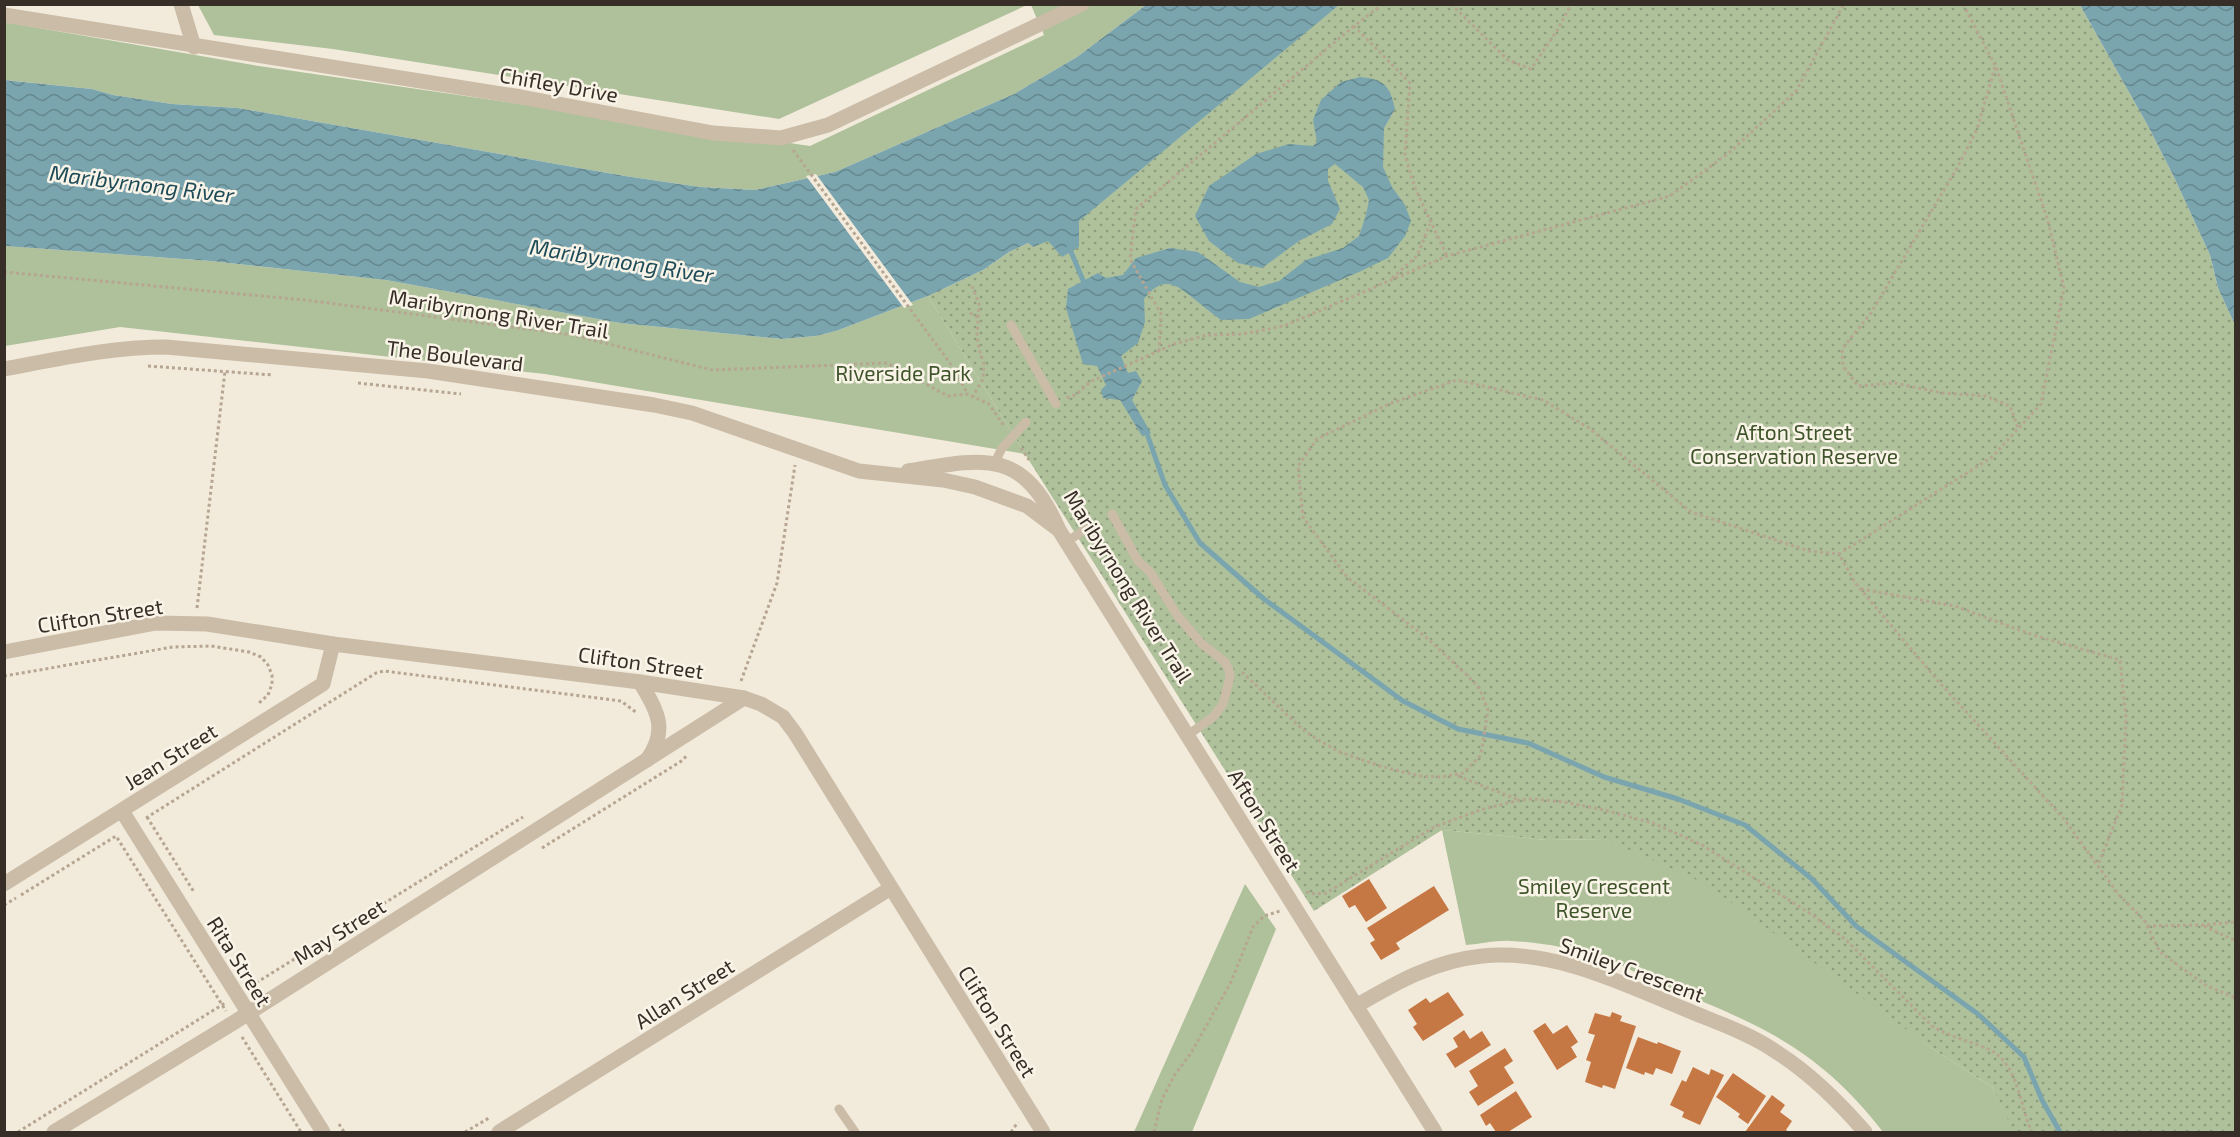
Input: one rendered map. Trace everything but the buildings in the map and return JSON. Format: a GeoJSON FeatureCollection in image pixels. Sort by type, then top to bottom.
{"type":"FeatureCollection","features":[{"type":"Feature","properties":{"kind":"street"},"geometry":{"type":"LineString","coordinates":[[181,4],[194,46]]}},
{"type":"Feature","properties":{"kind":"street","name":"Chifley Drive"},"geometry":{"type":"LineString","coordinates":[[4,15],[521,97],[713,133],[781,138],[828,125],[1082,4]]}},
{"type":"Feature","properties":{"kind":"street","name":"The Boulevard"},"geometry":{"type":"LineString","coordinates":[[4,369],[110,350],[166,347],[428,371],[619,399],[692,413],[859,471],[943,480],[1006,496],[1039,513],[1063,536]]}},
{"type":"Feature","properties":{"kind":"street","name":"The Boulevard"},"geometry":{"type":"LineString","coordinates":[[890,474],[962,462],[995,462],[1028,481],[1049,508],[1063,536]]}},
{"type":"Feature","properties":{"kind":"street","name":"Afton Street"},"geometry":{"type":"LineString","coordinates":[[1063,536],[1188,735],[1289,910],[1356,1006],[1436,1132]]}},
{"type":"Feature","properties":{"kind":"street","name":"Clifton Street"},"geometry":{"type":"LineString","coordinates":[[4,652],[156,623],[207,624],[333,644],[640,682],[744,698],[761,704],[783,717],[795,733],[1040,1132]]}},
{"type":"Feature","properties":{"kind":"street","name":"Jean Street"},"geometry":{"type":"LineString","coordinates":[[4,884],[323,684],[333,644]]}},
{"type":"Feature","properties":{"kind":"street","name":"May Street"},"geometry":{"type":"LineString","coordinates":[[640,682],[658,718],[660,736],[645,762]]}},
{"type":"Feature","properties":{"kind":"street","name":"May Street"},"geometry":{"type":"LineString","coordinates":[[54,1132],[233,1023],[744,698]]}},
{"type":"Feature","properties":{"kind":"street","name":"Rita Street"},"geometry":{"type":"LineString","coordinates":[[122,812],[323,1132]]}},
{"type":"Feature","properties":{"kind":"street","name":"Allan Street"},"geometry":{"type":"LineString","coordinates":[[499,1132],[891,888]]}},
{"type":"Feature","properties":{"kind":"street","name":"Smiley Crescent"},"geometry":{"type":"LineString","coordinates":[[1356,1006],[1405,977],[1458,960],[1512,955],[1544,958],[1577,966],[1746,1035],[1778,1052],[1836,1099],[1865,1132]]}},
{"type":"Feature","properties":{"kind":"lane"},"geometry":{"type":"LineString","coordinates":[[1011,325],[1056,404]]}},
{"type":"Feature","properties":{"kind":"lane"},"geometry":{"type":"LineString","coordinates":[[995,462],[1011,436],[1026,422]]}},
{"type":"Feature","properties":{"kind":"lane"},"geometry":{"type":"LineString","coordinates":[[1112,514],[1138,561],[1150,572],[1177,615],[1202,643],[1226,662],[1230,677],[1223,704],[1213,717],[1188,735]]}},
{"type":"Feature","properties":{"kind":"lane"},"geometry":{"type":"LineString","coordinates":[[1063,536],[1091,526]]}},
{"type":"Feature","properties":{"kind":"lane"},"geometry":{"type":"LineString","coordinates":[[839,1109],[855,1132]]}},
{"type":"Feature","properties":{"kind":"path"},"geometry":{"type":"LineString","coordinates":[[1159,351],[1161,314],[1130,259],[1136,208],[1383,4]]}},
{"type":"Feature","properties":{"kind":"path"},"geometry":{"type":"LineString","coordinates":[[1450,4],[1508,60],[1531,69],[1558,29],[1571,4]]}},
{"type":"Feature","properties":{"kind":"path"},"geometry":{"type":"LineString","coordinates":[[1056,404],[1077,393],[1090,382],[1174,344],[1207,335],[1243,334],[1284,326],[1447,256],[1670,196],[1730,152],[1796,91],[1844,4]]}},
{"type":"Feature","properties":{"kind":"path"},"geometry":{"type":"LineString","coordinates":[[1226,662],[1243,672],[1302,729],[1340,752],[1419,776],[1442,777],[1456,775],[1470,767],[1480,756],[1488,710],[1480,690],[1427,638],[1347,577],[1303,518],[1298,466],[1317,439],[1389,404],[1457,380],[1543,400],[1589,428],[1691,512],[1809,551],[1839,554],[1992,457],[2041,404],[2064,288],[2048,221],[1995,67],[1963,4]]}},
{"type":"Feature","properties":{"kind":"path"},"geometry":{"type":"LineString","coordinates":[[1354,26],[1410,83],[1405,154],[1415,188],[1447,256]]}},
{"type":"Feature","properties":{"kind":"path"},"geometry":{"type":"LineString","coordinates":[[1995,67],[1977,129],[1957,168],[1871,313],[1842,349],[1843,366],[1858,386],[1895,383],[1942,393],[1986,396],[2010,406],[2018,428]]}},
{"type":"Feature","properties":{"kind":"path"},"geometry":{"type":"LineString","coordinates":[[793,149],[955,370],[967,394]]}},
{"type":"Feature","properties":{"kind":"path"},"geometry":{"type":"LineString","coordinates":[[1388,281],[1417,256],[1431,222]]}},
{"type":"Feature","properties":{"kind":"path","name":"Maribyrnong River Trail"},"geometry":{"type":"LineString","coordinates":[[4,272],[305,300],[561,334],[712,370],[887,363],[948,396],[967,394],[989,404],[1031,462]]}},
{"type":"Feature","properties":{"kind":"path"},"geometry":{"type":"LineString","coordinates":[[972,286],[979,304],[980,318],[977,336],[984,364],[983,379],[972,396]]}},
{"type":"Feature","properties":{"kind":"path"},"geometry":{"type":"LineString","coordinates":[[970,313],[980,318]]}},
{"type":"Feature","properties":{"kind":"path"},"geometry":{"type":"LineString","coordinates":[[142,365],[280,376]]}},
{"type":"Feature","properties":{"kind":"path"},"geometry":{"type":"LineString","coordinates":[[196,612],[225,371]]}},
{"type":"Feature","properties":{"kind":"path"},"geometry":{"type":"LineString","coordinates":[[347,382],[467,395]]}},
{"type":"Feature","properties":{"kind":"path"},"geometry":{"type":"LineString","coordinates":[[741,681],[777,583],[796,462],[805,465]]}},
{"type":"Feature","properties":{"kind":"path"},"geometry":{"type":"LineString","coordinates":[[1839,554],[1860,588],[1939,682],[2064,819],[2119,895],[2147,926],[2160,952],[2207,986],[2235,998]]}},
{"type":"Feature","properties":{"kind":"path"},"geometry":{"type":"LineString","coordinates":[[1860,588],[1955,606],[2033,635],[2120,660],[2126,718],[2122,805],[2098,865]]}},
{"type":"Feature","properties":{"kind":"path"},"geometry":{"type":"LineString","coordinates":[[4,676],[173,647],[211,646],[249,652],[261,657],[268,665],[272,675],[272,684],[268,695],[256,706]]}},
{"type":"Feature","properties":{"kind":"path"},"geometry":{"type":"LineString","coordinates":[[4,905],[376,673],[384,671],[621,701],[638,714]]}},
{"type":"Feature","properties":{"kind":"path"},"geometry":{"type":"LineString","coordinates":[[532,854],[683,760],[689,752]]}},
{"type":"Feature","properties":{"kind":"path"},"geometry":{"type":"LineString","coordinates":[[1456,775],[1520,800]]}},
{"type":"Feature","properties":{"kind":"path"},"geometry":{"type":"LineString","coordinates":[[1300,886],[1311,893],[1321,895],[1448,821],[1520,800],[1564,802],[1624,814],[1653,823],[1722,856],[1845,939],[1932,1026],[1949,1036],[1986,1049],[2003,1059],[2014,1079],[2032,1132]]}},
{"type":"Feature","properties":{"kind":"path"},"geometry":{"type":"LineString","coordinates":[[18,1132],[527,814]]}},
{"type":"Feature","properties":{"kind":"path"},"geometry":{"type":"LineString","coordinates":[[116,836],[301,1132]]}},
{"type":"Feature","properties":{"kind":"path"},"geometry":{"type":"LineString","coordinates":[[1154,1132],[1155,1121],[1166,1092],[1231,982],[1253,927],[1264,916],[1289,910],[1304,903],[1311,893]]}},
{"type":"Feature","properties":{"kind":"path"},"geometry":{"type":"LineString","coordinates":[[1277,901],[1289,910]]}},
{"type":"Feature","properties":{"kind":"path"},"geometry":{"type":"LineString","coordinates":[[2147,926],[2235,922]]}},
{"type":"Feature","properties":{"kind":"path"},"geometry":{"type":"LineString","coordinates":[[2203,925],[2235,941]]}},
{"type":"Feature","properties":{"kind":"path"},"geometry":{"type":"LineString","coordinates":[[465,1132],[496,1113]]}},
{"type":"Feature","properties":{"kind":"path"},"geometry":{"type":"LineString","coordinates":[[1011,1132],[1018,1124],[1019,1116]]}},
{"type":"Feature","properties":{"kind":"green space"},"geometry":{"type":"Polygon","coordinates":[[[198,5],[1027,5],[779,119],[333,49],[214,35],[198,5]]]}},
{"type":"Feature","properties":{"kind":"green space"},"geometry":{"type":"Polygon","coordinates":[[[1031,5],[1146,5],[1077,57],[1014,94],[835,172],[755,190],[700,187],[625,176],[238,108],[172,104],[113,95],[92,89],[5,80],[4,22],[259,66],[810,146],[1044,35],[1031,5]]]}},
{"type":"Feature","properties":{"kind":"green space","name":"Afton Street Conservation Reserve"},"geometry":{"type":"Polygon","coordinates":[[[1339,5],[2080,5],[2174,177],[2210,255],[2218,288],[2235,325],[2235,1132],[2013,1132],[1992,1087],[1933,1049],[1835,980],[1605,839],[1547,840],[1442,830],[1314,911],[1025,454],[928,296],[983,270],[1009,252],[1028,243],[1033,247],[1339,5]]]}},
{"type":"Feature","properties":{"kind":"green space","name":"Riverside Park"},"geometry":{"type":"Polygon","coordinates":[[[5,246],[211,261],[386,280],[620,323],[782,339],[816,336],[836,331],[928,296],[1025,454],[545,374],[120,327],[5,346],[5,246]]]}},
{"type":"Feature","properties":{"kind":"green space","name":"Smiley Crescent Reserve"},"geometry":{"type":"Polygon","coordinates":[[[1442,830],[1547,840],[1605,839],[1706,884],[1933,1049],[1992,1087],[2014,1132],[1883,1132],[1859,1103],[1811,1060],[1760,1028],[1731,1014],[1606,959],[1587,953],[1522,942],[1500,941],[1466,945],[1442,830]]]}},
{"type":"Feature","properties":{"kind":"green space"},"geometry":{"type":"Polygon","coordinates":[[[1245,884],[1276,929],[1192,1132],[1134,1132],[1245,884]]]}},
{"type":"Feature","properties":{"kind":"water","name":"Maribyrnong River"},"geometry":{"type":"Polygon","coordinates":[[[1146,5],[1339,5],[1079,221],[1079,247],[1062,257],[1048,241],[1033,247],[1028,243],[1009,252],[983,270],[928,296],[836,331],[816,336],[782,339],[620,323],[386,280],[211,261],[5,246],[4,80],[92,89],[113,95],[172,104],[238,108],[625,176],[700,187],[755,190],[835,172],[1014,94],[1077,57],[1146,5]]]}},
{"type":"Feature","properties":{"kind":"water"},"geometry":{"type":"Polygon","coordinates":[[[2080,5],[2235,5],[2235,325],[2218,288],[2210,255],[2174,177],[2080,5]]]}},
{"type":"Feature","properties":{"kind":"water"},"geometry":{"type":"Polygon","coordinates":[[[1360,77],[1380,82],[1388,89],[1393,101],[1395,109],[1384,128],[1383,167],[1392,187],[1405,205],[1411,221],[1405,236],[1388,258],[1249,319],[1221,320],[1184,291],[1171,284],[1158,286],[1151,291],[1144,299],[1145,322],[1138,343],[1121,356],[1128,373],[1136,371],[1142,381],[1132,400],[1151,433],[1142,436],[1120,400],[1103,398],[1101,390],[1106,385],[1097,366],[1083,364],[1066,308],[1068,289],[1098,273],[1106,278],[1123,275],[1136,258],[1170,248],[1198,252],[1240,282],[1259,287],[1279,281],[1306,260],[1343,248],[1359,236],[1369,200],[1363,187],[1335,164],[1328,169],[1328,181],[1340,209],[1332,224],[1299,241],[1262,268],[1238,263],[1209,241],[1195,216],[1209,186],[1256,154],[1289,144],[1313,146],[1317,142],[1313,120],[1321,100],[1341,82],[1360,77]]]}},
{"type":"Feature","properties":{"kind":"pier"},"geometry":{"type":"Polygon","coordinates":[[[816,174],[913,305],[904,308],[806,176],[816,174]]]}},
{"type":"Feature","properties":{"kind":"waterway"},"geometry":{"type":"LineString","coordinates":[[1069,247],[1085,285]]}},
{"type":"Feature","properties":{"kind":"waterway"},"geometry":{"type":"LineString","coordinates":[[1145,428],[1165,485],[1200,543],[1264,599],[1403,701],[1458,729],[1528,743],[1604,777],[1678,799],[1745,825],[1812,879],[1856,926],[1978,1014],[2024,1057],[2042,1100],[2060,1132]]}}]}
